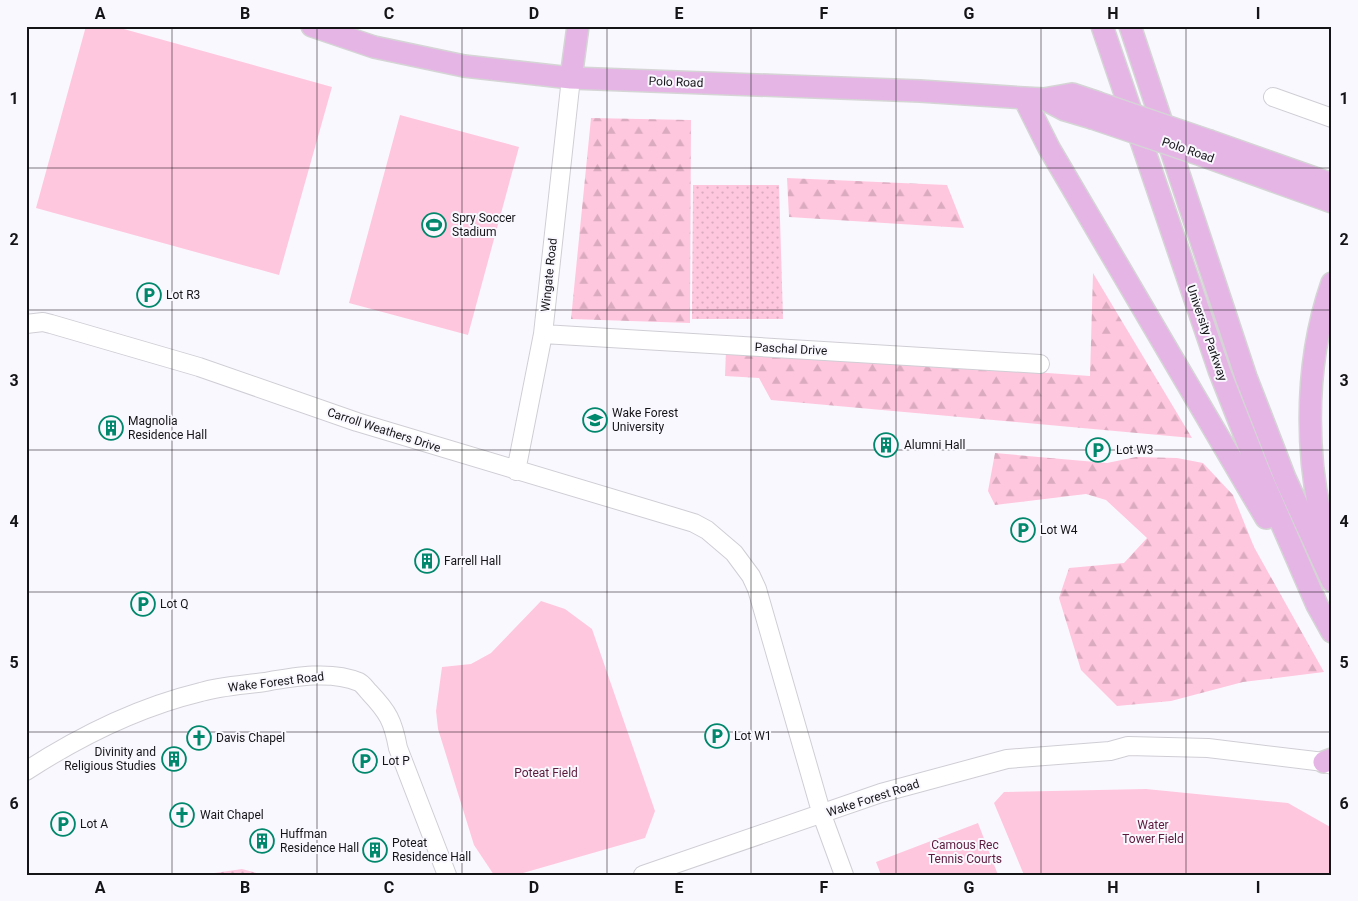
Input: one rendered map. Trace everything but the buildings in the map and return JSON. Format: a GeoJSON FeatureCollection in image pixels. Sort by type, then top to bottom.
{"type":"FeatureCollection","features":[{"type":"Feature","properties":{"kind":"main road","name":"Polo Road"},"geometry":{"type":"LineString","coordinates":[[312,26],[374,47],[464,66],[571,78],[910,90],[1034,98],[1065,110],[1094,110],[1207,149],[1332,184]]}},
{"type":"Feature","properties":{"kind":"main road"},"geometry":{"type":"LineString","coordinates":[[571,78],[578,26]]}},
{"type":"Feature","properties":{"kind":"main road","name":"University Parkway"},"geometry":{"type":"LineString","coordinates":[[1102,26],[1219,370],[1260,474],[1317,605],[1332,632]]}},
{"type":"Feature","properties":{"kind":"main road","name":"University Parkway"},"geometry":{"type":"LineString","coordinates":[[1130,26],[1246,377],[1284,478],[1332,581]]}},
{"type":"Feature","properties":{"kind":"main road"},"geometry":{"type":"LineString","coordinates":[[1034,98],[1054,157],[1317,605]]}},
{"type":"Feature","properties":{"kind":"main road","name":"Polo Road"},"geometry":{"type":"LineString","coordinates":[[1207,149],[1332,202]]}},
{"type":"Feature","properties":{"kind":"main road"},"geometry":{"type":"LineString","coordinates":[[1332,283],[1319,330],[1313,368],[1311,438],[1314,476],[1320,509],[1332,554]]}},
{"type":"Feature","properties":{"kind":"street","name":"Wingate Road"},"geometry":{"type":"LineString","coordinates":[[516,471],[543,334],[571,78]]}},
{"type":"Feature","properties":{"kind":"street"},"geometry":{"type":"LineString","coordinates":[[1274,97],[1332,118]]}},
{"type":"Feature","properties":{"kind":"street","name":"Carroll Weathers Drive"},"geometry":{"type":"LineString","coordinates":[[26,324],[43,322],[199,367],[356,422],[694,523],[707,530],[734,553],[752,576],[822,815]]}},
{"type":"Feature","properties":{"kind":"street","name":"Paschal Drive"},"geometry":{"type":"LineString","coordinates":[[543,334],[1040,364]]}},
{"type":"Feature","properties":{"kind":"street","name":"Wake Forest Road"},"geometry":{"type":"LineString","coordinates":[[26,771],[53,753],[98,728],[183,696],[288,678],[327,674],[360,682],[385,709],[394,728],[398,748],[447,875]]}},
{"type":"Feature","properties":{"kind":"street","name":"Wake Forest Road"},"geometry":{"type":"LineString","coordinates":[[644,875],[881,793],[1007,759],[1110,750],[1128,746],[1168,746],[1208,748],[1330,762]]}},
{"type":"Feature","properties":{"kind":"street","name":"Wake Forest Road"},"geometry":{"type":"LineString","coordinates":[[1110,750],[1121,753],[1210,760],[1231,759],[1250,753]]}},
{"type":"Feature","properties":{"kind":"street"},"geometry":{"type":"LineString","coordinates":[[822,815],[844,875]]}},
{"type":"Feature","properties":{"kind":"green space"},"geometry":{"type":"Polygon","coordinates":[[[86,26],[113,26],[332,87],[279,275],[36,208],[86,26]]]}},
{"type":"Feature","properties":{"kind":"green space","name":"Spry Soccer Stadium"},"geometry":{"type":"Polygon","coordinates":[[[400,115],[519,147],[468,335],[349,303],[400,115]]]}},
{"type":"Feature","properties":{"kind":"green space"},"geometry":{"type":"Polygon","coordinates":[[[591,118],[691,120],[690,323],[571,319],[591,118]]]}},
{"type":"Feature","properties":{"kind":"green space"},"geometry":{"type":"Polygon","coordinates":[[[787,178],[947,185],[964,228],[789,217],[787,178]]]}},
{"type":"Feature","properties":{"kind":"green space"},"geometry":{"type":"Polygon","coordinates":[[[693,185],[779,185],[783,319],[692,319],[693,185]]]}},
{"type":"Feature","properties":{"kind":"green space"},"geometry":{"type":"Polygon","coordinates":[[[1093,273],[1192,438],[771,400],[759,378],[725,376],[726,350],[1090,376],[1093,273]]]}},
{"type":"Feature","properties":{"kind":"green space"},"geometry":{"type":"Polygon","coordinates":[[[995,453],[1107,463],[1136,457],[1177,458],[1203,463],[1233,495],[1254,547],[1324,672],[1243,682],[1171,701],[1117,706],[1081,670],[1059,598],[1069,568],[1124,563],[1147,538],[1106,500],[1086,494],[995,505],[988,491],[995,453]]]}},
{"type":"Feature","properties":{"kind":"green space","name":"Poteat Field"},"geometry":{"type":"Polygon","coordinates":[[[541,601],[565,609],[592,629],[655,811],[645,838],[516,875],[494,875],[474,845],[438,729],[436,711],[442,667],[471,664],[491,653],[541,601]]]}},
{"type":"Feature","properties":{"kind":"green space","name":"Water Tower Field"},"geometry":{"type":"Polygon","coordinates":[[[1146,789],[1288,803],[1332,828],[1332,875],[1024,875],[994,803],[1004,792],[1146,789]]]}},
{"type":"Feature","properties":{"kind":"green space","name":"Camous Rec Tennis Courts"},"geometry":{"type":"Polygon","coordinates":[[[978,823],[998,875],[881,875],[876,862],[978,823]]]}},
{"type":"Feature","properties":{"kind":"green space"},"geometry":{"type":"Polygon","coordinates":[[[242,869],[264,875],[207,875],[208,874],[242,869]]]}},
{"type":"Feature","properties":{"kind":"place","name":"Spry Soccer Stadium"},"geometry":{"type":"Point","coordinates":[434,225]}},
{"type":"Feature","properties":{"kind":"place","name":"Lot R3"},"geometry":{"type":"Point","coordinates":[149,295]}},
{"type":"Feature","properties":{"kind":"place","name":"Wake Forest University"},"geometry":{"type":"Point","coordinates":[595,420]}},
{"type":"Feature","properties":{"kind":"place","name":"Magnolia Residence Hall"},"geometry":{"type":"Point","coordinates":[111,428]}},
{"type":"Feature","properties":{"kind":"place","name":"Alumni Hall"},"geometry":{"type":"Point","coordinates":[886,445]}},
{"type":"Feature","properties":{"kind":"place","name":"Lot W3"},"geometry":{"type":"Point","coordinates":[1098,450]}},
{"type":"Feature","properties":{"kind":"place","name":"Lot W4"},"geometry":{"type":"Point","coordinates":[1023,530]}},
{"type":"Feature","properties":{"kind":"place","name":"Farrell Hall"},"geometry":{"type":"Point","coordinates":[427,561]}},
{"type":"Feature","properties":{"kind":"place","name":"Lot Q"},"geometry":{"type":"Point","coordinates":[143,604]}},
{"type":"Feature","properties":{"kind":"place","name":"Lot W1"},"geometry":{"type":"Point","coordinates":[717,736]}},
{"type":"Feature","properties":{"kind":"place","name":"Davis Chapel"},"geometry":{"type":"Point","coordinates":[199,738]}},
{"type":"Feature","properties":{"kind":"place","name":"Divinity and Religious Studies"},"geometry":{"type":"Point","coordinates":[174,759]}},
{"type":"Feature","properties":{"kind":"place","name":"Lot P"},"geometry":{"type":"Point","coordinates":[365,761]}},
{"type":"Feature","properties":{"kind":"place","name":"Wait Chapel"},"geometry":{"type":"Point","coordinates":[182,815]}},
{"type":"Feature","properties":{"kind":"place","name":"Lot A"},"geometry":{"type":"Point","coordinates":[63,824]}},
{"type":"Feature","properties":{"kind":"place","name":"Huffman Residence Hall"},"geometry":{"type":"Point","coordinates":[262,841]}},
{"type":"Feature","properties":{"kind":"place","name":"Poteat Residence Hall"},"geometry":{"type":"Point","coordinates":[375,850]}}]}
